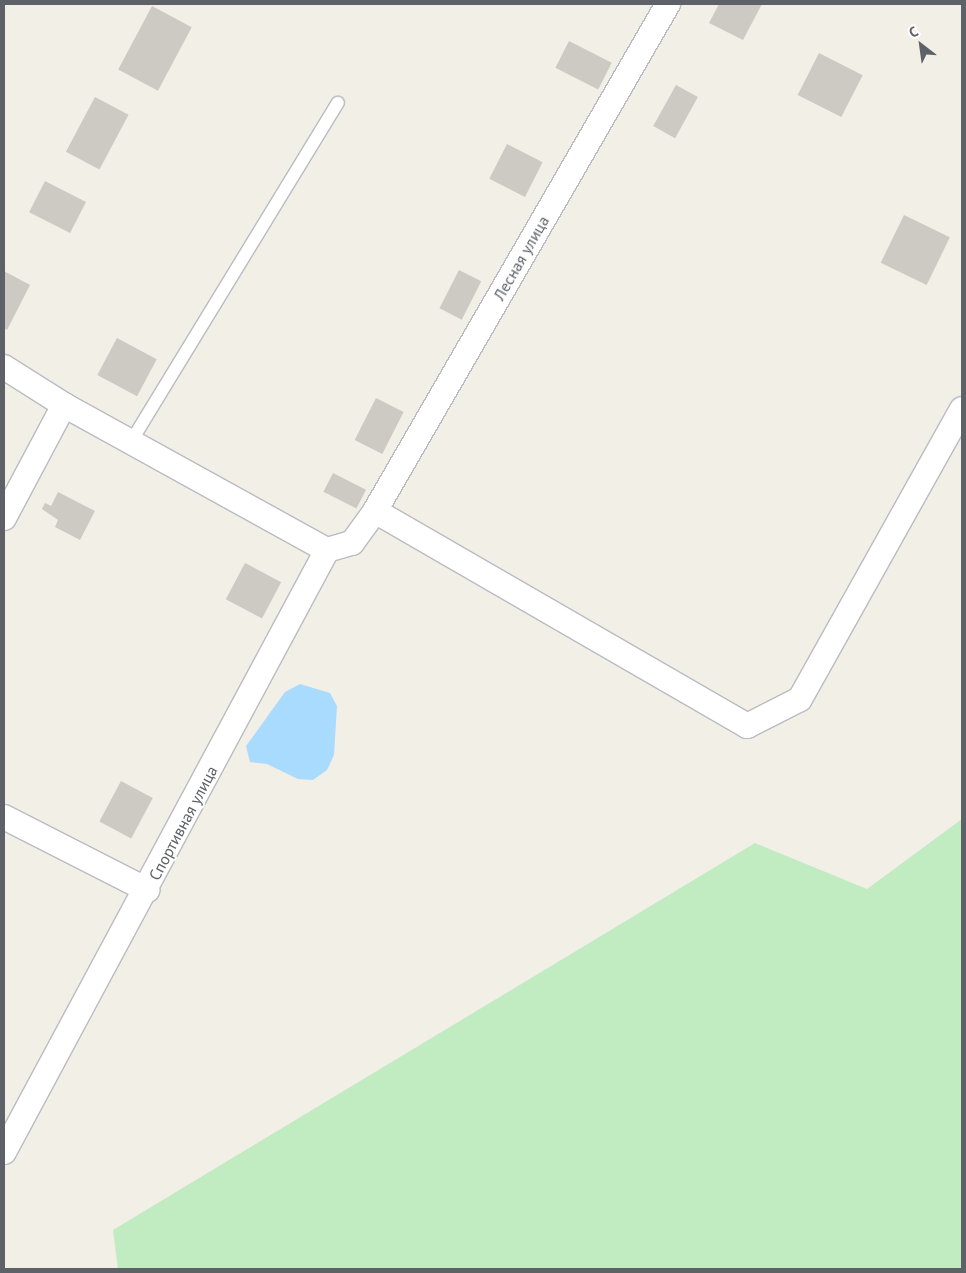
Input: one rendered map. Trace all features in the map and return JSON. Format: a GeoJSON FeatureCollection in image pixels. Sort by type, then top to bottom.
{"type":"FeatureCollection","features":[{"type":"Feature","properties":{"kind":"street","name":"Лесная улица"},"geometry":{"type":"LineString","coordinates":[[375,511],[668,4]]}},
{"type":"Feature","properties":{"kind":"street"},"geometry":{"type":"LineString","coordinates":[[4,366],[64,405],[132,440],[327,550],[352,544],[375,511],[747,726],[800,700],[962,409]]}},
{"type":"Feature","properties":{"kind":"street"},"geometry":{"type":"LineString","coordinates":[[4,518],[64,405]]}},
{"type":"Feature","properties":{"kind":"street","name":"Спортивная улица"},"geometry":{"type":"LineString","coordinates":[[4,1152],[147,890],[327,550]]}},
{"type":"Feature","properties":{"kind":"street"},"geometry":{"type":"LineString","coordinates":[[4,817],[147,890]]}},
{"type":"Feature","properties":{"kind":"lane"},"geometry":{"type":"LineString","coordinates":[[132,440],[338,104]]}},
{"type":"Feature","properties":{"kind":"green space"},"geometry":{"type":"Polygon","coordinates":[[[962,819],[962,1269],[118,1269],[113,1230],[755,843],[867,889],[962,819]]]}},
{"type":"Feature","properties":{"kind":"water"},"geometry":{"type":"Polygon","coordinates":[[[300,684],[330,693],[337,706],[334,755],[327,770],[313,780],[298,779],[267,764],[250,762],[246,746],[285,692],[300,684]]]}},
{"type":"Feature","properties":{"kind":"building"},"geometry":{"type":"Polygon","coordinates":[[[719,4],[762,4],[743,40],[709,23],[719,4]]]}},
{"type":"Feature","properties":{"kind":"building"},"geometry":{"type":"Polygon","coordinates":[[[152,6],[192,27],[158,91],[118,70],[152,6]]]}},
{"type":"Feature","properties":{"kind":"building"},"geometry":{"type":"Polygon","coordinates":[[[569,41],[612,63],[598,90],[555,68],[569,41]]]}},
{"type":"Feature","properties":{"kind":"building"},"geometry":{"type":"Polygon","coordinates":[[[819,53],[863,75],[841,117],[798,95],[819,53]]]}},
{"type":"Feature","properties":{"kind":"building"},"geometry":{"type":"Polygon","coordinates":[[[676,85],[698,97],[675,138],[653,126],[676,85]]]}},
{"type":"Feature","properties":{"kind":"building"},"geometry":{"type":"Polygon","coordinates":[[[95,97],[129,115],[99,170],[66,152],[95,97]]]}},
{"type":"Feature","properties":{"kind":"building"},"geometry":{"type":"Polygon","coordinates":[[[507,144],[543,162],[525,197],[489,179],[507,144]]]}},
{"type":"Feature","properties":{"kind":"building"},"geometry":{"type":"Polygon","coordinates":[[[45,181],[86,202],[70,233],[29,212],[45,181]]]}},
{"type":"Feature","properties":{"kind":"building"},"geometry":{"type":"Polygon","coordinates":[[[904,215],[950,237],[927,285],[881,263],[904,215]]]}},
{"type":"Feature","properties":{"kind":"building"},"geometry":{"type":"Polygon","coordinates":[[[459,270],[481,281],[462,320],[439,308],[459,270]]]}},
{"type":"Feature","properties":{"kind":"building"},"geometry":{"type":"Polygon","coordinates":[[[4,271],[30,285],[7,330],[4,328],[4,271]]]}},
{"type":"Feature","properties":{"kind":"building"},"geometry":{"type":"Polygon","coordinates":[[[117,338],[157,359],[137,396],[97,375],[117,338]]]}},
{"type":"Feature","properties":{"kind":"building"},"geometry":{"type":"Polygon","coordinates":[[[376,398],[404,412],[382,454],[355,440],[376,398]]]}},
{"type":"Feature","properties":{"kind":"building"},"geometry":{"type":"Polygon","coordinates":[[[333,473],[366,490],[356,509],[323,492],[333,473]]]}},
{"type":"Feature","properties":{"kind":"building"},"geometry":{"type":"Polygon","coordinates":[[[58,492],[95,511],[80,540],[55,527],[58,520],[42,509],[45,503],[51,506],[58,492]]]}},
{"type":"Feature","properties":{"kind":"building"},"geometry":{"type":"Polygon","coordinates":[[[245,563],[281,582],[262,618],[226,599],[245,563]]]}},
{"type":"Feature","properties":{"kind":"building"},"geometry":{"type":"Polygon","coordinates":[[[121,781],[153,798],[131,839],[99,822],[121,781]]]}}]}
